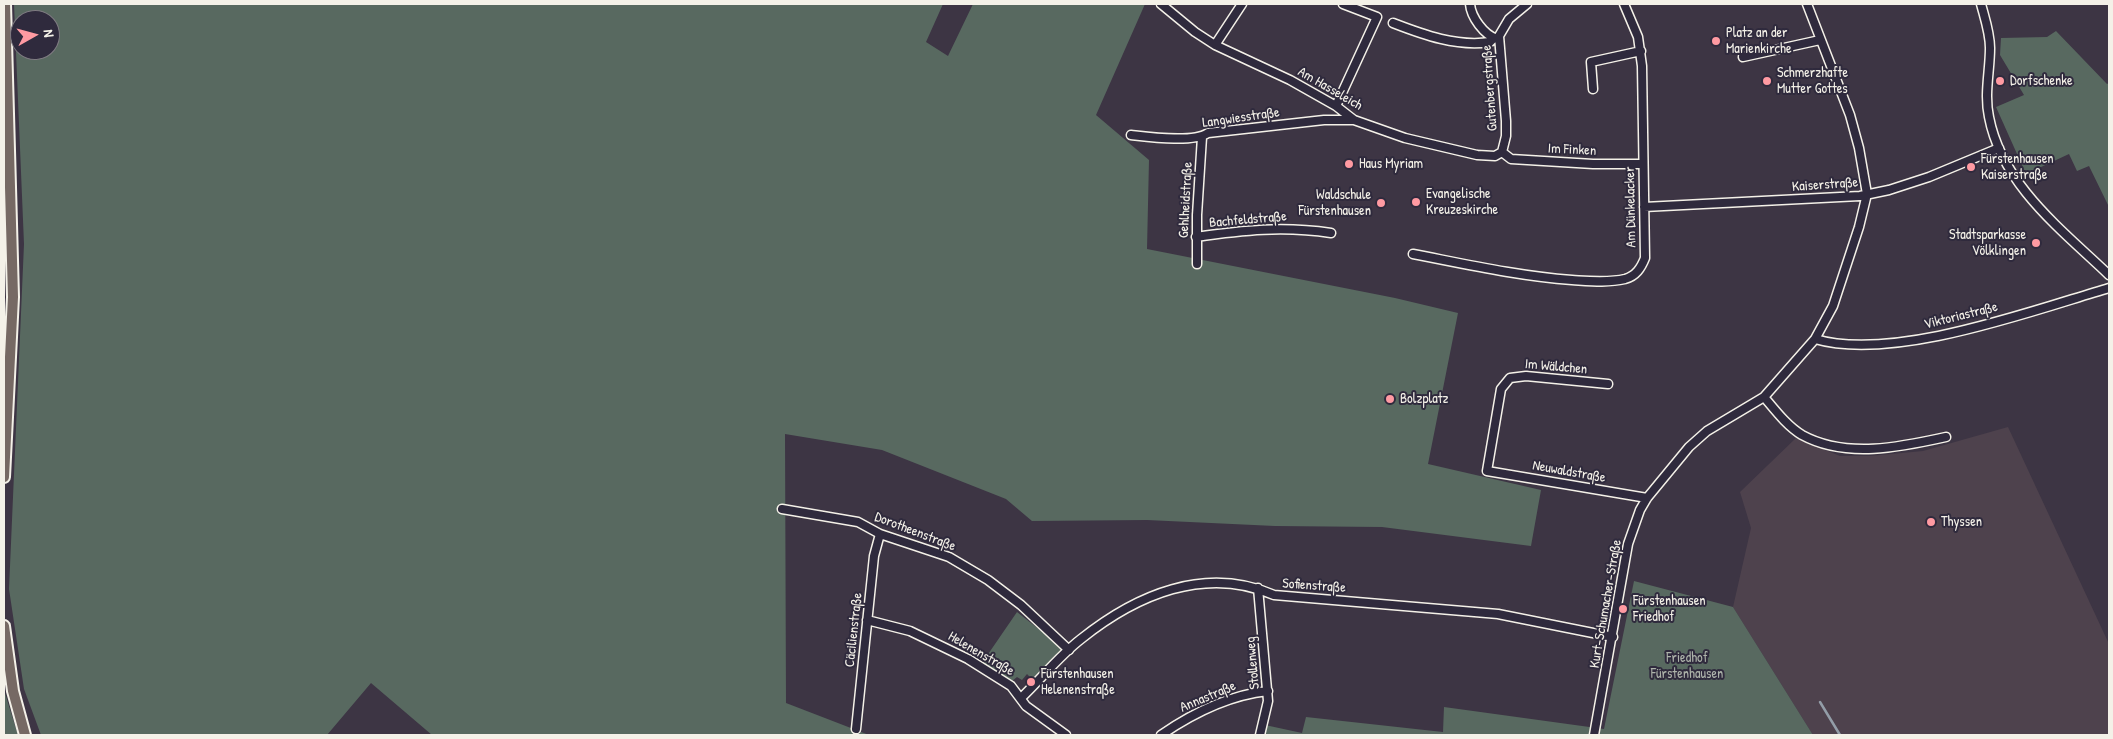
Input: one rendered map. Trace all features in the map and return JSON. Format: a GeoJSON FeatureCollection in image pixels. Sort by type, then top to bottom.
{"type":"FeatureCollection","features":[{"type":"Feature","properties":{"kind":"main road"},"geometry":{"type":"LineString","coordinates":[[4,477],[13,297],[5,4]]}},
{"type":"Feature","properties":{"kind":"main road"},"geometry":{"type":"LineString","coordinates":[[4,626],[13,691],[25,735]]}},
{"type":"Feature","properties":{"kind":"street","name":"Am Hasseleich"},"geometry":{"type":"LineString","coordinates":[[1161,4],[1195,32],[1215,45],[1290,80],[1336,106],[1354,120],[1405,138],[1478,155],[1495,156],[1502,152]]}},
{"type":"Feature","properties":{"kind":"street"},"geometry":{"type":"LineString","coordinates":[[1215,45],[1242,4]]}},
{"type":"Feature","properties":{"kind":"street"},"geometry":{"type":"LineString","coordinates":[[1336,106],[1377,17],[1343,4]]}},
{"type":"Feature","properties":{"kind":"street"},"geometry":{"type":"LineString","coordinates":[[1393,23],[1416,32],[1458,42],[1484,43],[1497,39],[1483,28],[1471,10],[1470,4]]}},
{"type":"Feature","properties":{"kind":"street","name":"Gutenbergstraße"},"geometry":{"type":"LineString","coordinates":[[1502,152],[1506,136],[1506,121],[1497,39],[1509,19],[1526,4]]}},
{"type":"Feature","properties":{"kind":"street","name":"Am Dünkelacker"},"geometry":{"type":"LineString","coordinates":[[1412,254],[1542,278],[1583,281],[1626,279],[1634,275],[1641,267],[1645,258],[1641,51],[1624,4]]}},
{"type":"Feature","properties":{"kind":"street","name":"Kurt-Schumacher-Straße"},"geometry":{"type":"LineString","coordinates":[[1594,735],[1613,637],[1628,544],[1647,498],[1689,447],[1708,431],[1764,397],[1814,339],[1833,306],[1867,194],[1859,148],[1850,115],[1807,4]]}},
{"type":"Feature","properties":{"kind":"street"},"geometry":{"type":"LineString","coordinates":[[1980,4],[1989,37],[1987,102],[1989,117],[1999,148],[2017,180],[2036,206],[2109,275]]}},
{"type":"Feature","properties":{"kind":"street"},"geometry":{"type":"LineString","coordinates":[[1742,57],[1820,40]]}},
{"type":"Feature","properties":{"kind":"street"},"geometry":{"type":"LineString","coordinates":[[1593,89],[1591,62],[1641,51]]}},
{"type":"Feature","properties":{"kind":"street","name":"Langwiesstraße"},"geometry":{"type":"LineString","coordinates":[[1131,135],[1162,138],[1202,137],[1208,134],[1324,120],[1354,120]]}},
{"type":"Feature","properties":{"kind":"street","name":"Gehlheidstraße"},"geometry":{"type":"LineString","coordinates":[[1197,264],[1196,237],[1202,137]]}},
{"type":"Feature","properties":{"kind":"street","name":"Kaiserstraße"},"geometry":{"type":"LineString","coordinates":[[1644,207],[1867,194],[1929,177],[1999,148]]}},
{"type":"Feature","properties":{"kind":"street","name":"Im Finken"},"geometry":{"type":"LineString","coordinates":[[1502,152],[1511,159],[1593,164],[1642,164]]}},
{"type":"Feature","properties":{"kind":"street","name":"Bachfeldstraße"},"geometry":{"type":"LineString","coordinates":[[1196,237],[1277,228],[1331,233]]}},
{"type":"Feature","properties":{"kind":"street","name":"Viktoriastraße"},"geometry":{"type":"LineString","coordinates":[[1814,339],[1851,345],[1919,339],[1977,326],[2109,288]]}},
{"type":"Feature","properties":{"kind":"street","name":"Im Wäldchen"},"geometry":{"type":"LineString","coordinates":[[1487,471],[1501,389],[1510,378],[1526,376],[1608,384]]}},
{"type":"Feature","properties":{"kind":"street"},"geometry":{"type":"LineString","coordinates":[[1764,397],[1780,416],[1801,434],[1824,444],[1860,449],[1903,445],[1946,437]]}},
{"type":"Feature","properties":{"kind":"street","name":"Neuwaldstraße"},"geometry":{"type":"LineString","coordinates":[[1487,471],[1647,498]]}},
{"type":"Feature","properties":{"kind":"street","name":"Dorotheenstraße"},"geometry":{"type":"LineString","coordinates":[[782,509],[858,522],[880,534],[949,558],[988,580],[1021,605],[1069,650]]}},
{"type":"Feature","properties":{"kind":"street","name":"Cäcilienstraße"},"geometry":{"type":"LineString","coordinates":[[856,729],[874,556],[880,534]]}},
{"type":"Feature","properties":{"kind":"street","name":"Sofienstraße"},"geometry":{"type":"LineString","coordinates":[[1021,698],[1069,650],[1124,608],[1153,594],[1182,586],[1208,583],[1240,584],[1258,588],[1274,595],[1498,614],[1613,637]]}},
{"type":"Feature","properties":{"kind":"street","name":"Stollenweg"},"geometry":{"type":"LineString","coordinates":[[1258,588],[1268,691],[1268,701],[1260,735]]}},
{"type":"Feature","properties":{"kind":"street","name":"Helenenstraße"},"geometry":{"type":"LineString","coordinates":[[868,620],[910,631],[943,646],[1011,686],[1026,706],[1066,735]]}},
{"type":"Feature","properties":{"kind":"street","name":"Annastraße"},"geometry":{"type":"LineString","coordinates":[[1161,735],[1204,710],[1232,698],[1268,691]]}},
{"type":"Feature","properties":{"kind":"shaded area"},"geometry":{"type":"Polygon","coordinates":[[[2008,427],[2109,644],[2109,735],[1813,735],[1733,607],[1751,528],[1740,492],[1796,438],[1840,456],[1870,456],[1923,451],[2008,427]]]}},
{"type":"Feature","properties":{"kind":"green space"},"geometry":{"type":"Polygon","coordinates":[[[14,4],[943,4],[926,42],[948,56],[973,4],[1145,4],[1096,115],[1149,160],[1147,249],[1395,298],[1458,313],[1428,464],[1541,490],[1531,546],[1382,527],[1275,526],[1147,520],[1032,521],[1006,499],[882,450],[785,434],[786,703],[869,735],[432,735],[371,683],[327,735],[41,735],[24,689],[9,589],[24,244],[16,60],[60,60],[60,10],[14,10],[14,4]]]}},
{"type":"Feature","properties":{"kind":"green space"},"geometry":{"type":"Polygon","coordinates":[[[2056,31],[2107,84],[2109,83],[2109,207],[2089,166],[2077,171],[2069,154],[2026,174],[1996,107],[2024,95],[2000,55],[2001,38],[2047,37],[2056,31]]]}},
{"type":"Feature","properties":{"kind":"green space","name":"Friedhof Fürstenhausen"},"geometry":{"type":"Polygon","coordinates":[[[1634,581],[1733,607],[1813,735],[1263,735],[1265,725],[1302,733],[1306,717],[1443,732],[1444,707],[1604,729],[1634,581]]]}},
{"type":"Feature","properties":{"kind":"green space"},"geometry":{"type":"Polygon","coordinates":[[[1017,612],[1063,648],[1032,679],[1027,674],[1022,680],[1017,677],[1012,681],[982,663],[1017,612]]]}},
{"type":"Feature","properties":{"kind":"green space"},"geometry":{"type":"Polygon","coordinates":[[[4,690],[18,735],[4,735],[4,690]]]}},
{"type":"Feature","properties":{"kind":"waterway"},"geometry":{"type":"LineString","coordinates":[[1820,702],[1840,735]]}},
{"type":"Feature","properties":{"kind":"place","name":"Platz an der Marienkirche"},"geometry":{"type":"Point","coordinates":[1716,41]}},
{"type":"Feature","properties":{"kind":"place","name":"Schmerzhafte Mutter Gottes"},"geometry":{"type":"Point","coordinates":[1767,81]}},
{"type":"Feature","properties":{"kind":"place","name":"Dorfschenke"},"geometry":{"type":"Point","coordinates":[2000,81]}},
{"type":"Feature","properties":{"kind":"place","name":"Haus Myriam"},"geometry":{"type":"Point","coordinates":[1349,164]}},
{"type":"Feature","properties":{"kind":"place","name":"Fürstenhausen Kaiserstraße"},"geometry":{"type":"Point","coordinates":[1971,167]}},
{"type":"Feature","properties":{"kind":"place","name":"Evangelische Kreuzeskirche"},"geometry":{"type":"Point","coordinates":[1416,202]}},
{"type":"Feature","properties":{"kind":"place","name":"Waldschule Fürstenhausen"},"geometry":{"type":"Point","coordinates":[1381,203]}},
{"type":"Feature","properties":{"kind":"place","name":"Stadtsparkasse Völklingen"},"geometry":{"type":"Point","coordinates":[2036,243]}},
{"type":"Feature","properties":{"kind":"place","name":"Bolzplatz"},"geometry":{"type":"Point","coordinates":[1390,399]}},
{"type":"Feature","properties":{"kind":"place","name":"Thyssen"},"geometry":{"type":"Point","coordinates":[1931,522]}},
{"type":"Feature","properties":{"kind":"place","name":"Fürstenhausen Friedhof"},"geometry":{"type":"Point","coordinates":[1623,609]}},
{"type":"Feature","properties":{"kind":"place","name":"Fürstenhausen Helenenstraße"},"geometry":{"type":"Point","coordinates":[1031,682]}}]}
